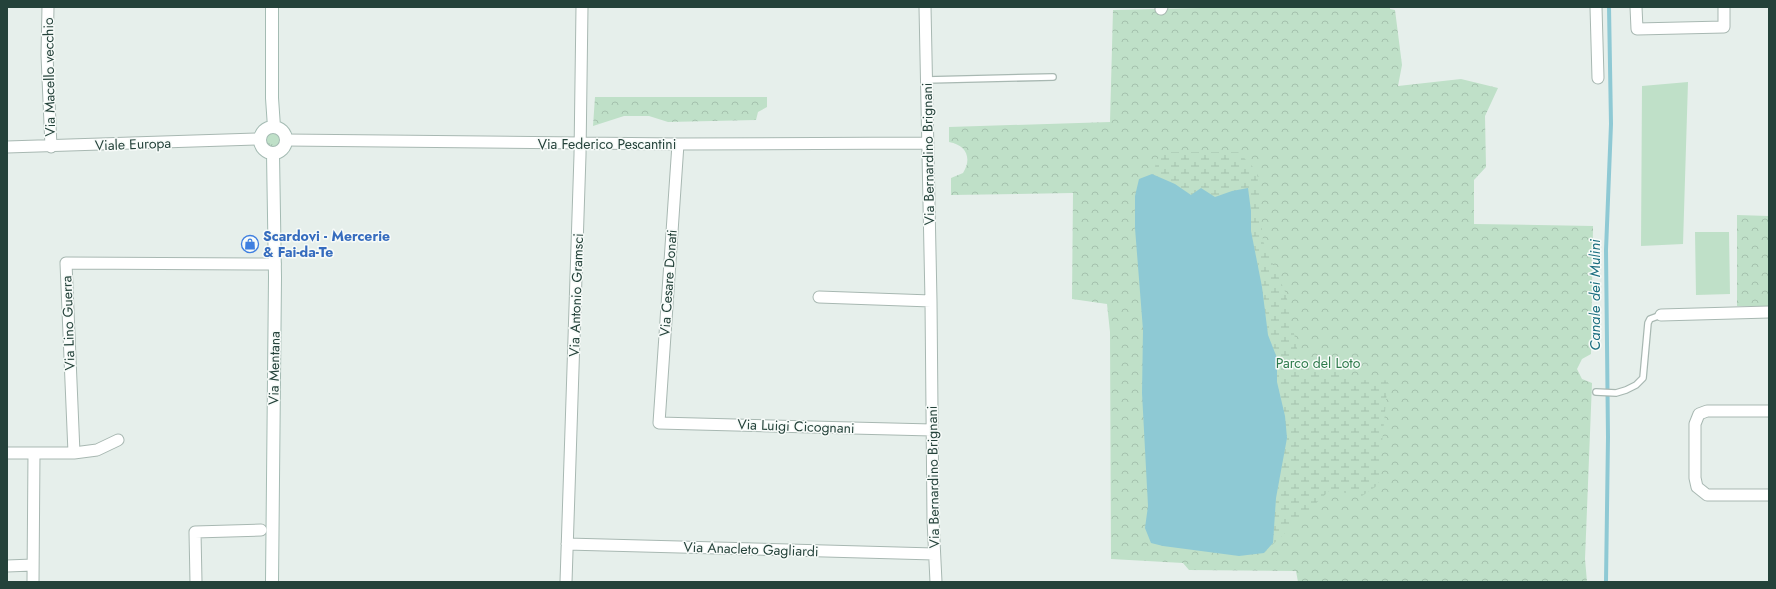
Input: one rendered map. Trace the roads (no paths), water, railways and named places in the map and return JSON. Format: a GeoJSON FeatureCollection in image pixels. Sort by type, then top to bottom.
{"type":"FeatureCollection","features":[{"type":"Feature","properties":{"kind":"main road"},"geometry":{"type":"LineString","coordinates":[[272,7],[272,98],[274,127]]}},
{"type":"Feature","properties":{"kind":"main road"},"geometry":{"type":"LineString","coordinates":[[270,127],[274,127],[284,132],[286,140],[281,151],[273,154],[263,150],[259,140],[262,132],[270,127]]}},
{"type":"Feature","properties":{"kind":"main road","name":"Via Mentana"},"geometry":{"type":"LineString","coordinates":[[272,582],[275,264],[273,154]]}},
{"type":"Feature","properties":{"kind":"street","name":"Via Macello vecchio"},"geometry":{"type":"LineString","coordinates":[[48,7],[47,55],[51,147]]}},
{"type":"Feature","properties":{"kind":"street","name":"Via Antonio Gramsci"},"geometry":{"type":"LineString","coordinates":[[566,582],[580,144],[582,7]]}},
{"type":"Feature","properties":{"kind":"street","name":"Via Bernardino Brignani"},"geometry":{"type":"LineString","coordinates":[[925,7],[934,554],[936,582]]}},
{"type":"Feature","properties":{"kind":"street"},"geometry":{"type":"LineString","coordinates":[[1596,7],[1598,78]]}},
{"type":"Feature","properties":{"kind":"street"},"geometry":{"type":"LineString","coordinates":[[1636,7],[1636,29],[1724,27],[1724,7]]}},
{"type":"Feature","properties":{"kind":"street","name":"Viale Europa"},"geometry":{"type":"LineString","coordinates":[[7,148],[259,140]]}},
{"type":"Feature","properties":{"kind":"street","name":"Via Federico Pescantini"},"geometry":{"type":"LineString","coordinates":[[286,140],[580,144],[927,143]]}},
{"type":"Feature","properties":{"kind":"street","name":"Via Cesare Donati"},"geometry":{"type":"LineString","coordinates":[[659,423],[678,144]]}},
{"type":"Feature","properties":{"kind":"street","name":"Via Lino Guerra"},"geometry":{"type":"LineString","coordinates":[[74,453],[66,263],[275,264]]}},
{"type":"Feature","properties":{"kind":"street"},"geometry":{"type":"LineString","coordinates":[[818,297],[931,301]]}},
{"type":"Feature","properties":{"kind":"street"},"geometry":{"type":"LineString","coordinates":[[1661,315],[1769,312]]}},
{"type":"Feature","properties":{"kind":"street"},"geometry":{"type":"LineString","coordinates":[[1769,411],[1707,411],[1699,414],[1695,424],[1695,478],[1697,487],[1707,495],[1769,495]]}},
{"type":"Feature","properties":{"kind":"street","name":"Via Luigi Cicognani"},"geometry":{"type":"LineString","coordinates":[[659,423],[932,430]]}},
{"type":"Feature","properties":{"kind":"street"},"geometry":{"type":"LineString","coordinates":[[7,453],[74,453],[97,450],[118,440]]}},
{"type":"Feature","properties":{"kind":"street"},"geometry":{"type":"LineString","coordinates":[[33,582],[34,453]]}},
{"type":"Feature","properties":{"kind":"street"},"geometry":{"type":"LineString","coordinates":[[196,582],[195,532],[261,530]]}},
{"type":"Feature","properties":{"kind":"street","name":"Via Anacleto Gagliardi"},"geometry":{"type":"LineString","coordinates":[[568,544],[934,554]]}},
{"type":"Feature","properties":{"kind":"street"},"geometry":{"type":"LineString","coordinates":[[7,566],[33,565]]}},
{"type":"Feature","properties":{"kind":"lane"},"geometry":{"type":"LineString","coordinates":[[926,80],[1053,77]]}},
{"type":"Feature","properties":{"kind":"lane"},"geometry":{"type":"LineString","coordinates":[[1596,392],[1616,393],[1636,386],[1643,378],[1648,323],[1650,319],[1661,315]]}},
{"type":"Feature","properties":{"kind":"water"},"geometry":{"type":"Polygon","coordinates":[[[1152,174],[1175,184],[1191,195],[1201,188],[1215,197],[1232,191],[1248,188],[1251,211],[1251,231],[1262,287],[1268,335],[1277,358],[1277,382],[1285,416],[1287,438],[1276,498],[1273,543],[1264,553],[1239,556],[1163,546],[1151,543],[1145,528],[1148,506],[1142,393],[1143,330],[1135,228],[1135,196],[1139,179],[1152,174]]]}},
{"type":"Feature","properties":{"kind":"waterway","name":"Canale dei Mulini"},"geometry":{"type":"LineString","coordinates":[[1606,582],[1608,437],[1606,250],[1611,124],[1609,7]]}},
{"type":"Feature","properties":{"kind":"place","name":"Scardovi - Mercerie & Fai-da-Te"},"geometry":{"type":"Point","coordinates":[250,244]}},
{"type":"Feature","properties":{"kind":"park label","name":"Parco del Loto"},"geometry":{"type":"Point","coordinates":[1318,363]}}]}
